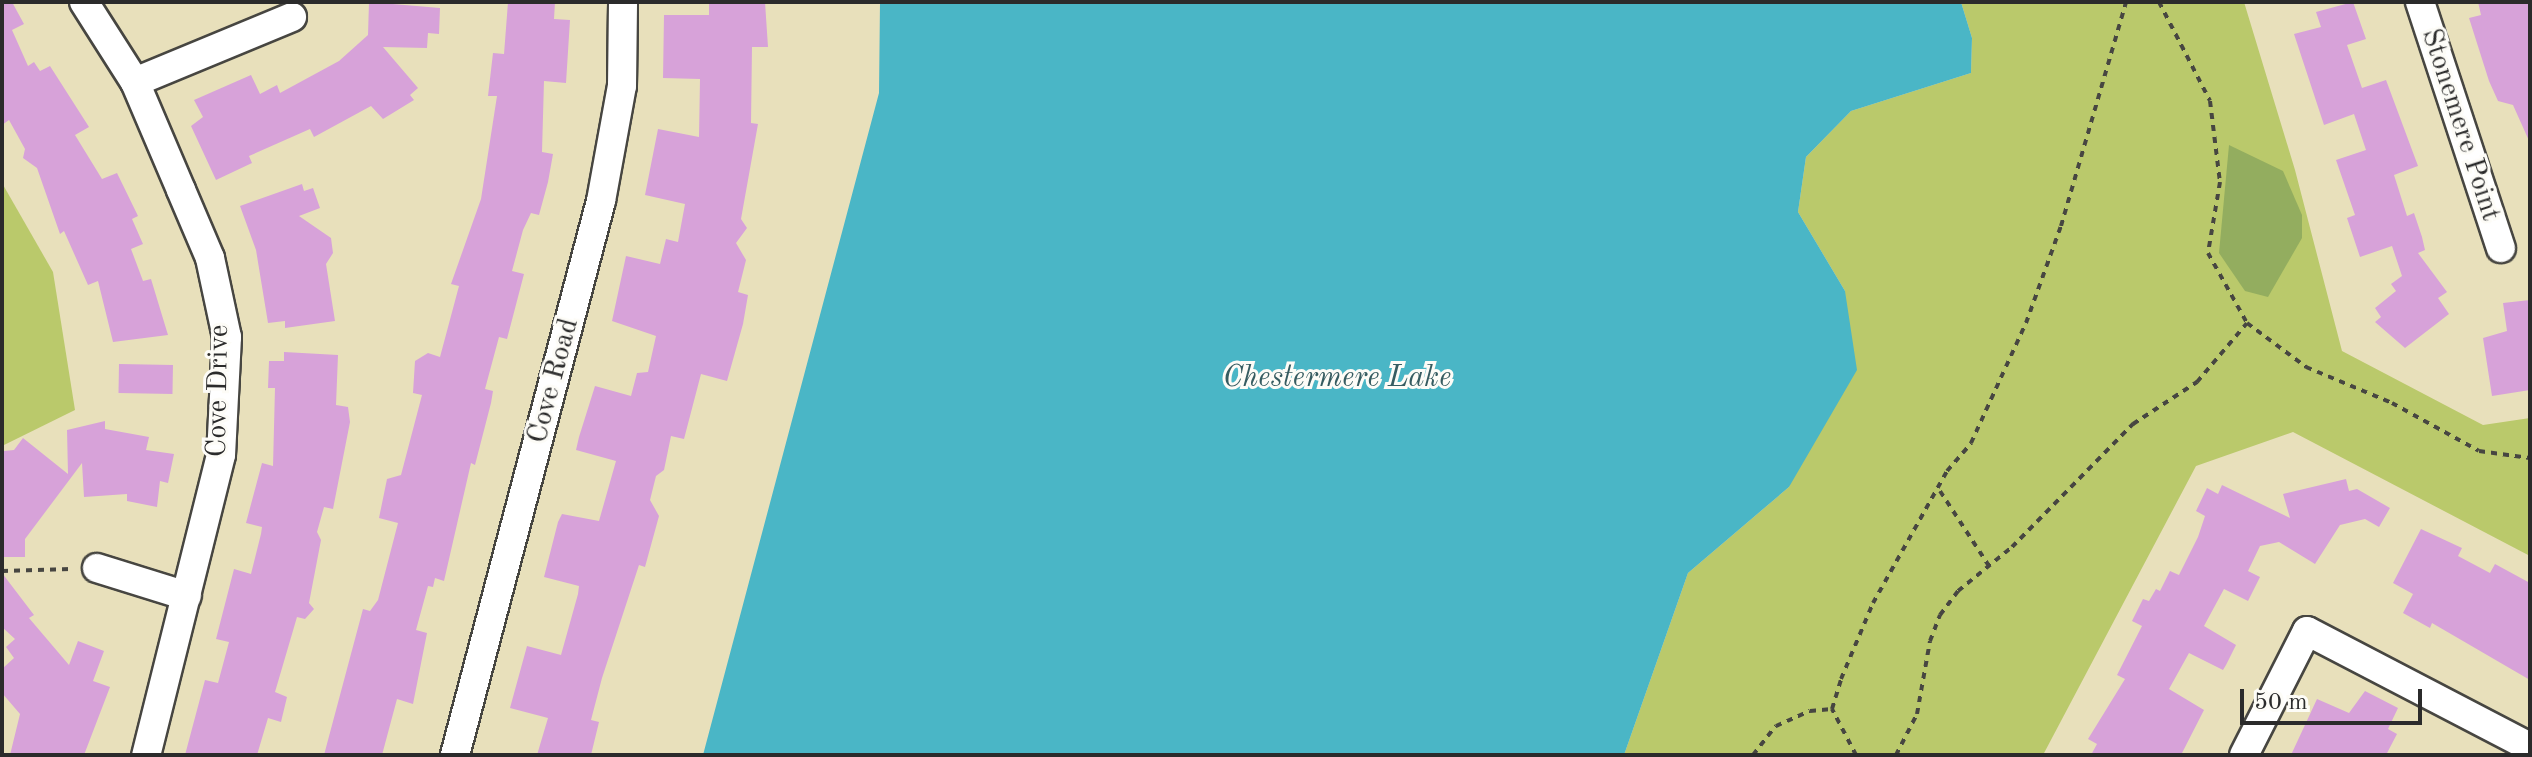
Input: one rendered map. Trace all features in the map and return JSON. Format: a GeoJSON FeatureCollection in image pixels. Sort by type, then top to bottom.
{"type":"FeatureCollection","features":[{"type":"Feature","properties":{"kind":"street","name":"Cove Drive"},"geometry":{"type":"LineString","coordinates":[[84,2],[135,82],[210,258],[227,337],[221,455],[146,755]]}},
{"type":"Feature","properties":{"kind":"street","name":"Cove Road"},"geometry":{"type":"LineString","coordinates":[[455,755],[601,201],[622,86],[623,2]]}},
{"type":"Feature","properties":{"kind":"street","name":"Stonemere Point"},"geometry":{"type":"LineString","coordinates":[[2420,2],[2501,248]]}},
{"type":"Feature","properties":{"kind":"street"},"geometry":{"type":"LineString","coordinates":[[135,82],[292,17]]}},
{"type":"Feature","properties":{"kind":"street"},"geometry":{"type":"LineString","coordinates":[[97,568],[187,596]]}},
{"type":"Feature","properties":{"kind":"street"},"geometry":{"type":"LineString","coordinates":[[2244,755],[2307,631],[2530,747]]}},
{"type":"Feature","properties":{"kind":"path"},"geometry":{"type":"LineString","coordinates":[[1856,755],[1832,709],[1873,603],[1977,430],[2026,323],[2061,226],[2105,64],[2126,2]]}},
{"type":"Feature","properties":{"kind":"path"},"geometry":{"type":"LineString","coordinates":[[2159,2],[2210,101],[2220,182],[2208,253],[2247,323],[2306,367],[2392,403],[2479,451],[2530,458]]}},
{"type":"Feature","properties":{"kind":"path"},"geometry":{"type":"LineString","coordinates":[[1896,755],[1917,714],[1930,641],[1940,615],[2133,424],[2197,382],[2247,323]]}},
{"type":"Feature","properties":{"kind":"path"},"geometry":{"type":"LineString","coordinates":[[1939,490],[1989,566]]}},
{"type":"Feature","properties":{"kind":"path"},"geometry":{"type":"LineString","coordinates":[[2,571],[97,568]]}},
{"type":"Feature","properties":{"kind":"path"},"geometry":{"type":"LineString","coordinates":[[1753,755],[1776,726],[1810,711],[1832,709]]}},
{"type":"Feature","properties":{"kind":"green space"},"geometry":{"type":"Polygon","coordinates":[[[1961,2],[2244,2],[2295,170],[2342,351],[2483,425],[2530,418],[2530,556],[2293,432],[2196,466],[2043,755],[1624,755],[1688,573],[1789,487],[1845,291],[1798,212],[1806,157],[1851,111],[1971,73],[1972,38],[1961,2]]]}},
{"type":"Feature","properties":{"kind":"green space"},"geometry":{"type":"Polygon","coordinates":[[[2229,145],[2283,171],[2302,215],[2302,238],[2268,297],[2245,291],[2219,253],[2229,145]]]}},
{"type":"Feature","properties":{"kind":"green space"},"geometry":{"type":"Polygon","coordinates":[[[2,183],[53,272],[75,410],[2,446],[2,183]]]}},
{"type":"Feature","properties":{"kind":"water","name":"Chestermere Lake"},"geometry":{"type":"Polygon","coordinates":[[[880,2],[1961,2],[1972,38],[1971,73],[1851,111],[1806,157],[1798,212],[1845,291],[1857,370],[1789,487],[1688,573],[1624,755],[703,755],[879,93],[880,2]]]}},
{"type":"Feature","properties":{"kind":"building"},"geometry":{"type":"Polygon","coordinates":[[[2,2],[12,2],[24,24],[12,30],[28,66],[34,62],[40,71],[50,66],[89,127],[75,135],[102,179],[117,173],[138,216],[132,219],[143,244],[131,249],[143,281],[151,279],[168,335],[113,342],[98,281],[88,285],[64,231],[60,234],[37,168],[23,158],[25,149],[9,120],[2,125],[2,2]]]}},
{"type":"Feature","properties":{"kind":"building"},"geometry":{"type":"Polygon","coordinates":[[[369,2],[440,8],[439,34],[428,33],[427,48],[383,47],[418,88],[410,95],[414,100],[383,119],[371,106],[314,137],[310,129],[249,156],[252,163],[216,180],[191,126],[203,117],[194,100],[251,75],[260,94],[277,85],[280,93],[339,61],[368,35],[369,2]]]}},
{"type":"Feature","properties":{"kind":"building"},"geometry":{"type":"Polygon","coordinates":[[[508,2],[555,2],[554,19],[570,20],[566,83],[544,81],[542,152],[553,154],[548,182],[539,215],[531,213],[523,230],[512,271],[524,274],[507,339],[499,337],[485,389],[493,391],[491,403],[475,465],[471,463],[444,581],[435,578],[433,587],[428,586],[416,630],[427,633],[413,704],[397,699],[382,755],[324,755],[363,609],[370,611],[378,600],[398,523],[379,518],[387,479],[401,475],[422,395],[413,393],[415,361],[428,353],[440,357],[459,286],[451,284],[481,199],[497,96],[488,96],[493,53],[504,54],[508,2]]]}},
{"type":"Feature","properties":{"kind":"building"},"geometry":{"type":"Polygon","coordinates":[[[709,2],[765,2],[768,47],[752,47],[751,123],[758,124],[741,219],[747,228],[736,243],[746,260],[738,292],[748,295],[743,324],[727,381],[701,374],[684,439],[671,436],[664,470],[656,476],[650,500],[659,516],[645,567],[639,565],[602,678],[591,720],[599,722],[591,755],[537,755],[548,718],[510,708],[527,646],[561,655],[578,594],[579,586],[544,577],[558,522],[562,514],[599,521],[616,461],[576,450],[579,437],[595,386],[631,396],[637,373],[648,372],[656,336],[612,321],[626,256],[660,264],[666,239],[678,242],[685,204],[645,195],[658,129],[699,137],[700,79],[663,78],[664,15],[709,15],[709,2]]]}},
{"type":"Feature","properties":{"kind":"building"},"geometry":{"type":"Polygon","coordinates":[[[2353,2],[2366,39],[2347,45],[2362,88],[2386,80],[2418,166],[2394,175],[2407,216],[2414,213],[2422,237],[2425,250],[2418,253],[2447,292],[2438,298],[2449,314],[2405,348],[2375,322],[2381,317],[2375,308],[2396,291],[2391,284],[2402,276],[2392,246],[2360,257],[2347,218],[2355,215],[2336,160],[2366,150],[2354,114],[2324,125],[2294,34],[2321,27],[2316,12],[2353,2]]]}},
{"type":"Feature","properties":{"kind":"building"},"geometry":{"type":"Polygon","coordinates":[[[2478,2],[2530,2],[2530,143],[2513,105],[2498,101],[2489,81],[2469,18],[2481,15],[2478,2]]]}},
{"type":"Feature","properties":{"kind":"building"},"geometry":{"type":"Polygon","coordinates":[[[302,184],[304,191],[313,188],[320,208],[299,216],[331,238],[333,253],[326,264],[335,321],[285,328],[285,321],[268,323],[256,250],[240,206],[302,184]]]}},
{"type":"Feature","properties":{"kind":"building"},"geometry":{"type":"Polygon","coordinates":[[[2530,300],[2530,390],[2492,396],[2483,338],[2507,331],[2503,303],[2530,300]]]}},
{"type":"Feature","properties":{"kind":"building"},"geometry":{"type":"Polygon","coordinates":[[[284,352],[338,355],[336,405],[348,407],[350,422],[333,509],[324,507],[317,532],[321,540],[309,603],[314,609],[305,619],[297,617],[275,692],[287,697],[281,722],[268,718],[257,755],[185,755],[205,680],[218,683],[229,642],[216,639],[234,569],[251,574],[261,534],[262,527],[246,523],[262,463],[273,466],[275,388],[268,388],[269,361],[284,361],[284,352]]]}},
{"type":"Feature","properties":{"kind":"building"},"geometry":{"type":"Polygon","coordinates":[[[119,364],[173,365],[172,394],[118,393],[119,364]]]}},
{"type":"Feature","properties":{"kind":"building"},"geometry":{"type":"Polygon","coordinates":[[[105,421],[105,429],[149,437],[146,450],[174,454],[168,483],[160,481],[157,507],[127,501],[127,494],[84,497],[82,463],[25,539],[25,557],[2,557],[4,451],[14,450],[23,438],[68,474],[67,430],[105,421]]]}},
{"type":"Feature","properties":{"kind":"building"},"geometry":{"type":"Polygon","coordinates":[[[2346,479],[2349,491],[2357,489],[2390,508],[2379,527],[2365,519],[2340,525],[2315,564],[2279,542],[2260,546],[2248,571],[2260,577],[2248,601],[2224,589],[2204,626],[2236,645],[2223,670],[2189,653],[2169,689],[2204,710],[2181,755],[2091,755],[2097,744],[2088,739],[2125,679],[2117,675],[2142,626],[2132,621],[2143,599],[2149,601],[2156,589],[2160,591],[2170,571],[2179,575],[2205,516],[2196,511],[2207,488],[2218,494],[2222,485],[2290,518],[2283,494],[2346,479]]]}},
{"type":"Feature","properties":{"kind":"building"},"geometry":{"type":"Polygon","coordinates":[[[2421,529],[2462,548],[2458,556],[2490,573],[2495,564],[2530,583],[2530,680],[2432,623],[2430,628],[2403,613],[2413,594],[2393,583],[2421,529]]]}},
{"type":"Feature","properties":{"kind":"building"},"geometry":{"type":"Polygon","coordinates":[[[2,573],[34,615],[29,618],[69,665],[78,641],[104,651],[93,681],[110,687],[84,755],[10,755],[20,714],[2,693],[2,669],[14,658],[6,647],[15,639],[2,627],[2,573]]]}},
{"type":"Feature","properties":{"kind":"building"},"geometry":{"type":"Polygon","coordinates":[[[2365,691],[2398,708],[2388,729],[2397,734],[2386,755],[2291,755],[2317,699],[2349,713],[2365,691]]]}}]}
